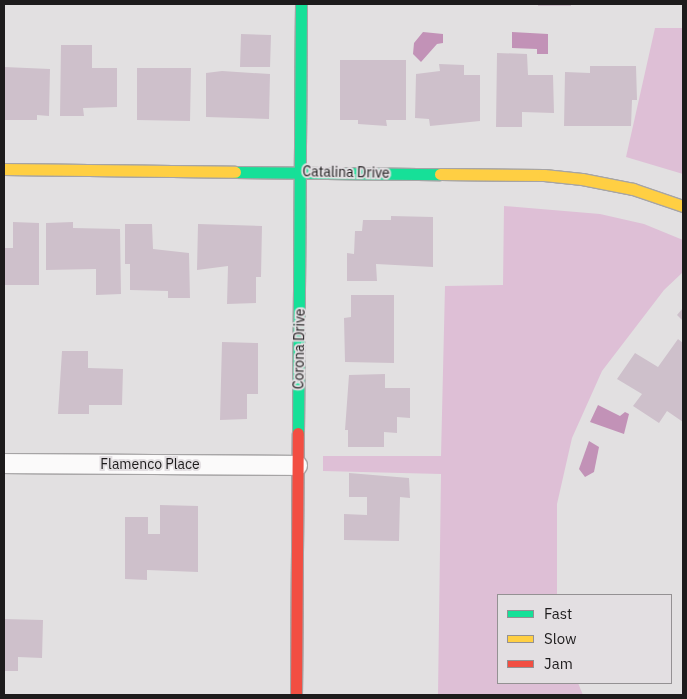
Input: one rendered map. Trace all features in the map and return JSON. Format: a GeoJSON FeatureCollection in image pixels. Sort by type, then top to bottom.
{"type":"FeatureCollection","features":[{"type":"Feature","properties":{"kind":"street","name":"Corona Drive"},"geometry":{"type":"LineString","coordinates":[[296,695],[302,4]]}},
{"type":"Feature","properties":{"kind":"street","name":"Catalina Drive"},"geometry":{"type":"LineString","coordinates":[[4,169],[511,174],[582,179],[633,189],[683,206]]}},
{"type":"Feature","properties":{"kind":"street","name":"Flamenco Place"},"geometry":{"type":"LineString","coordinates":[[4,463],[297,465]]}},
{"type":"Feature","properties":{"kind":"shaded area"},"geometry":{"type":"Polygon","coordinates":[[[655,28],[683,28],[683,174],[626,157],[655,28]]]}},
{"type":"Feature","properties":{"kind":"shaded area"},"geometry":{"type":"Polygon","coordinates":[[[423,32],[443,34],[443,43],[437,44],[421,62],[413,54],[414,43],[423,32]]]}},
{"type":"Feature","properties":{"kind":"shaded area"},"geometry":{"type":"Polygon","coordinates":[[[512,32],[548,34],[548,54],[537,54],[537,49],[512,48],[512,32]]]}},
{"type":"Feature","properties":{"kind":"shaded area"},"geometry":{"type":"Polygon","coordinates":[[[504,206],[600,214],[644,224],[683,240],[683,272],[664,290],[602,371],[572,438],[557,504],[557,594],[497,594],[497,684],[578,684],[583,695],[438,695],[441,474],[323,471],[323,456],[441,456],[445,286],[503,285],[504,206]]]}},
{"type":"Feature","properties":{"kind":"shaded area"},"geometry":{"type":"Polygon","coordinates":[[[598,405],[620,416],[625,412],[629,414],[624,434],[590,422],[598,405]]]}},
{"type":"Feature","properties":{"kind":"shaded area"},"geometry":{"type":"Polygon","coordinates":[[[589,441],[599,447],[594,472],[585,477],[579,469],[589,441]]]}},
{"type":"Feature","properties":{"kind":"building"},"geometry":{"type":"Polygon","coordinates":[[[538,4],[571,4],[571,6],[538,6],[538,4]]]}},
{"type":"Feature","properties":{"kind":"building"},"geometry":{"type":"Polygon","coordinates":[[[241,34],[271,35],[270,67],[240,67],[241,34]]]}},
{"type":"Feature","properties":{"kind":"building"},"geometry":{"type":"Polygon","coordinates":[[[61,45],[92,45],[92,68],[117,68],[117,107],[83,108],[84,116],[60,116],[61,45]]]}},
{"type":"Feature","properties":{"kind":"building"},"geometry":{"type":"Polygon","coordinates":[[[497,53],[527,54],[528,75],[553,75],[554,113],[522,112],[522,127],[496,127],[497,53]]]}},
{"type":"Feature","properties":{"kind":"building"},"geometry":{"type":"Polygon","coordinates":[[[340,60],[406,60],[406,120],[386,120],[387,126],[358,124],[358,120],[340,120],[340,60]]]}},
{"type":"Feature","properties":{"kind":"building"},"geometry":{"type":"Polygon","coordinates":[[[439,64],[464,65],[464,75],[480,75],[480,121],[430,126],[429,119],[415,118],[416,74],[440,71],[439,64]]]}},
{"type":"Feature","properties":{"kind":"building"},"geometry":{"type":"Polygon","coordinates":[[[590,66],[636,66],[637,100],[632,100],[631,126],[564,126],[565,72],[590,73],[590,66]]]}},
{"type":"Feature","properties":{"kind":"building"},"geometry":{"type":"Polygon","coordinates":[[[4,67],[50,69],[49,116],[37,115],[37,120],[4,120],[4,67]]]}},
{"type":"Feature","properties":{"kind":"building"},"geometry":{"type":"Polygon","coordinates":[[[137,68],[191,68],[190,121],[137,120],[137,68]]]}},
{"type":"Feature","properties":{"kind":"building"},"geometry":{"type":"Polygon","coordinates":[[[222,71],[270,74],[269,119],[206,117],[206,73],[222,71]]]}},
{"type":"Feature","properties":{"kind":"building"},"geometry":{"type":"Polygon","coordinates":[[[391,216],[433,217],[433,267],[376,264],[377,281],[347,281],[347,253],[354,254],[355,231],[362,231],[363,220],[391,220],[391,216]]]}},
{"type":"Feature","properties":{"kind":"building"},"geometry":{"type":"Polygon","coordinates":[[[13,222],[39,223],[39,285],[4,285],[5,248],[13,248],[13,222]]]}},
{"type":"Feature","properties":{"kind":"building"},"geometry":{"type":"Polygon","coordinates":[[[73,222],[73,228],[120,229],[121,294],[96,295],[96,269],[46,270],[46,223],[73,222]]]}},
{"type":"Feature","properties":{"kind":"building"},"geometry":{"type":"Polygon","coordinates":[[[125,224],[152,224],[153,249],[189,253],[190,298],[168,298],[168,291],[130,290],[130,264],[125,264],[125,224]]]}},
{"type":"Feature","properties":{"kind":"building"},"geometry":{"type":"Polygon","coordinates":[[[198,224],[262,226],[261,277],[256,277],[256,303],[227,304],[228,266],[197,270],[198,224]]]}},
{"type":"Feature","properties":{"kind":"building"},"geometry":{"type":"Polygon","coordinates":[[[351,295],[394,295],[394,363],[345,362],[344,318],[351,317],[351,295]]]}},
{"type":"Feature","properties":{"kind":"building"},"geometry":{"type":"Polygon","coordinates":[[[683,308],[683,321],[677,315],[683,308]]]}},
{"type":"Feature","properties":{"kind":"building"},"geometry":{"type":"Polygon","coordinates":[[[678,339],[683,343],[683,422],[667,411],[659,423],[633,406],[642,394],[617,379],[635,353],[658,367],[678,339]]]}},
{"type":"Feature","properties":{"kind":"building"},"geometry":{"type":"Polygon","coordinates":[[[222,342],[258,343],[258,394],[247,394],[247,419],[220,420],[222,342]]]}},
{"type":"Feature","properties":{"kind":"building"},"geometry":{"type":"Polygon","coordinates":[[[62,351],[88,351],[88,368],[123,369],[122,405],[89,405],[89,414],[58,414],[62,351]]]}},
{"type":"Feature","properties":{"kind":"building"},"geometry":{"type":"Polygon","coordinates":[[[385,374],[385,388],[410,388],[410,418],[397,417],[397,433],[384,432],[384,447],[348,447],[348,430],[345,430],[349,375],[385,374]]]}},
{"type":"Feature","properties":{"kind":"building"},"geometry":{"type":"Polygon","coordinates":[[[349,473],[409,478],[410,498],[400,497],[399,541],[344,540],[344,514],[367,515],[367,497],[349,497],[349,473]]]}},
{"type":"Feature","properties":{"kind":"building"},"geometry":{"type":"Polygon","coordinates":[[[160,505],[198,506],[198,572],[147,570],[147,580],[125,579],[125,517],[148,517],[148,534],[160,534],[160,505]]]}},
{"type":"Feature","properties":{"kind":"building"},"geometry":{"type":"Polygon","coordinates":[[[4,619],[43,620],[42,658],[18,657],[18,671],[4,671],[4,619]]]}},
{"type":"Feature","properties":{"kind":"traffic: fast"},"geometry":{"type":"LineString","coordinates":[[298,433],[301,4]]}},
{"type":"Feature","properties":{"kind":"traffic: fast"},"geometry":{"type":"LineString","coordinates":[[235,172],[440,174]]}},
{"type":"Feature","properties":{"kind":"traffic: slow"},"geometry":{"type":"LineString","coordinates":[[4,169],[235,172]]}},
{"type":"Feature","properties":{"kind":"traffic: slow"},"geometry":{"type":"LineString","coordinates":[[440,174],[544,175],[582,179],[633,189],[683,206]]}},
{"type":"Feature","properties":{"kind":"traffic: jam"},"geometry":{"type":"LineString","coordinates":[[296,695],[298,433]]}}]}
